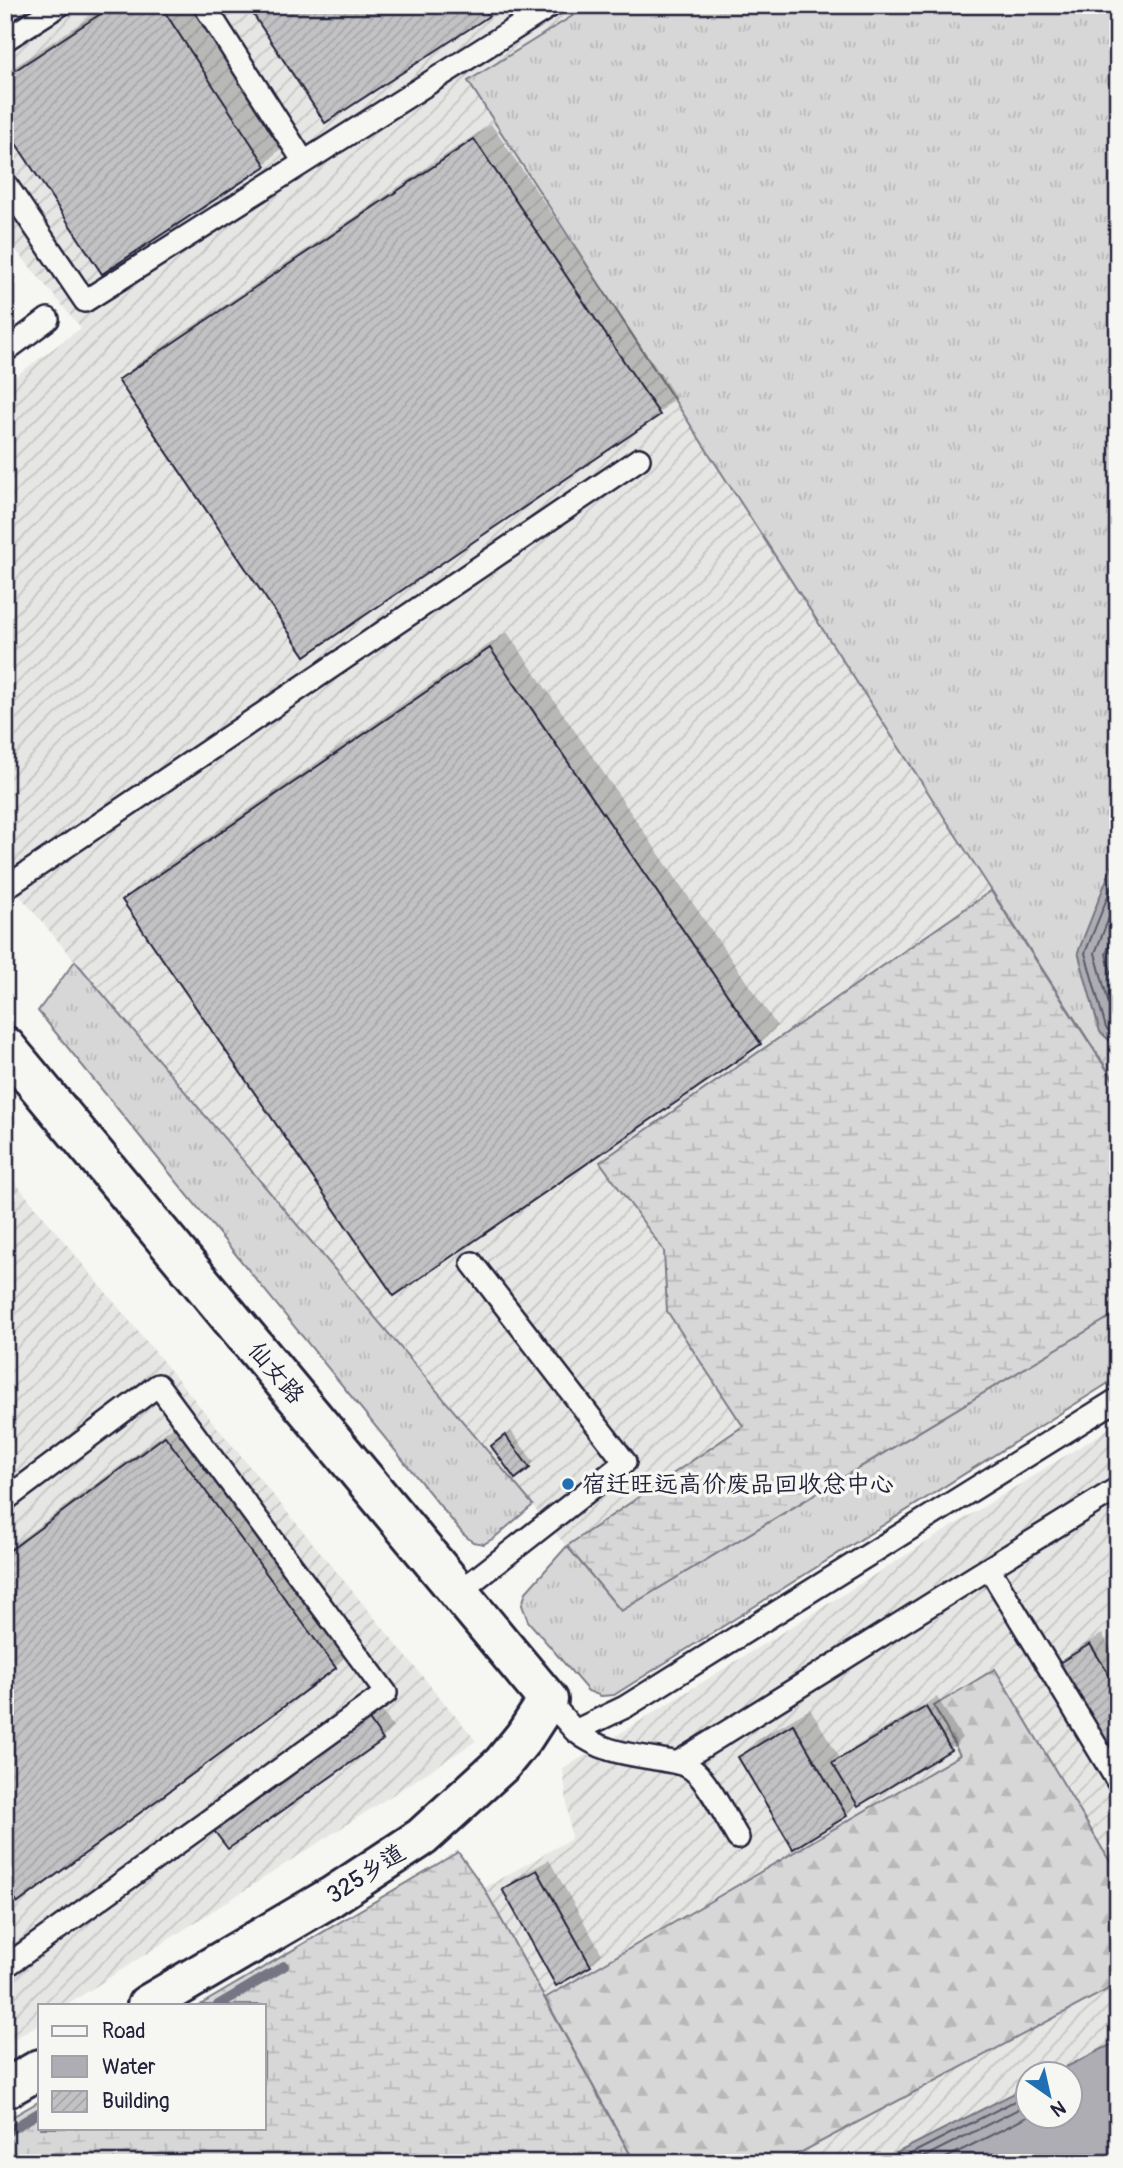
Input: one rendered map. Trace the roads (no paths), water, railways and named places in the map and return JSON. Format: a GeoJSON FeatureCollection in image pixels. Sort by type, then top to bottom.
{"type":"FeatureCollection","features":[{"type":"Feature","properties":{"kind":"street","name":"仙女路"},"geometry":{"type":"LineString","coordinates":[[5,1046],[548,1700]]}},
{"type":"Feature","properties":{"kind":"street","name":"325乡道"},"geometry":{"type":"LineString","coordinates":[[150,2004],[331,1897],[422,1837],[502,1764],[524,1737],[548,1700]]}},
{"type":"Feature","properties":{"kind":"street"},"geometry":{"type":"LineString","coordinates":[[5,2089],[38,2069]]}},
{"type":"Feature","properties":{"kind":"lane"},"geometry":{"type":"LineString","coordinates":[[5,40],[60,5]]}},
{"type":"Feature","properties":{"kind":"lane"},"geometry":{"type":"LineString","coordinates":[[204,5],[304,162]]}},
{"type":"Feature","properties":{"kind":"lane"},"geometry":{"type":"LineString","coordinates":[[5,183],[85,301],[304,162],[520,14],[552,5]]}},
{"type":"Feature","properties":{"kind":"lane"},"geometry":{"type":"LineString","coordinates":[[5,351],[48,319]]}},
{"type":"Feature","properties":{"kind":"lane"},"geometry":{"type":"LineString","coordinates":[[5,888],[639,458]]}},
{"type":"Feature","properties":{"kind":"lane"},"geometry":{"type":"LineString","coordinates":[[458,1593],[625,1462],[472,1263]]}},
{"type":"Feature","properties":{"kind":"lane"},"geometry":{"type":"LineString","coordinates":[[5,1500],[158,1385],[386,1693],[5,1966]]}},
{"type":"Feature","properties":{"kind":"lane"},"geometry":{"type":"LineString","coordinates":[[575,1731],[625,1707],[1118,1399]]}},
{"type":"Feature","properties":{"kind":"lane"},"geometry":{"type":"LineString","coordinates":[[677,1763],[1118,1489]]}},
{"type":"Feature","properties":{"kind":"lane"},"geometry":{"type":"LineString","coordinates":[[989,1568],[1118,1782]]}},
{"type":"Feature","properties":{"kind":"lane"},"geometry":{"type":"LineString","coordinates":[[548,1700],[575,1731],[603,1749],[692,1768],[704,1781],[738,1838]]}},
{"type":"Feature","properties":{"kind":"water"},"geometry":{"type":"Polygon","coordinates":[[[1118,862],[1118,1048],[1100,1032],[1078,952],[1112,866],[1118,862]]]}},
{"type":"Feature","properties":{"kind":"water"},"geometry":{"type":"Polygon","coordinates":[[[1118,2041],[1118,2163],[877,2163],[1014,2093],[1014,2130],[1084,2130],[1084,2060],[1080,2060],[1118,2041]]]}},
{"type":"Feature","properties":{"kind":"waterway"},"geometry":{"type":"LineString","coordinates":[[220,2004],[284,1966]]}},
{"type":"Feature","properties":{"kind":"waterway"},"geometry":{"type":"LineString","coordinates":[[5,2133],[38,2113]]}},
{"type":"Feature","properties":{"kind":"place","name":"宿迁旺远高价废品回收总中心"},"geometry":{"type":"Point","coordinates":[568,1484]}}]}
